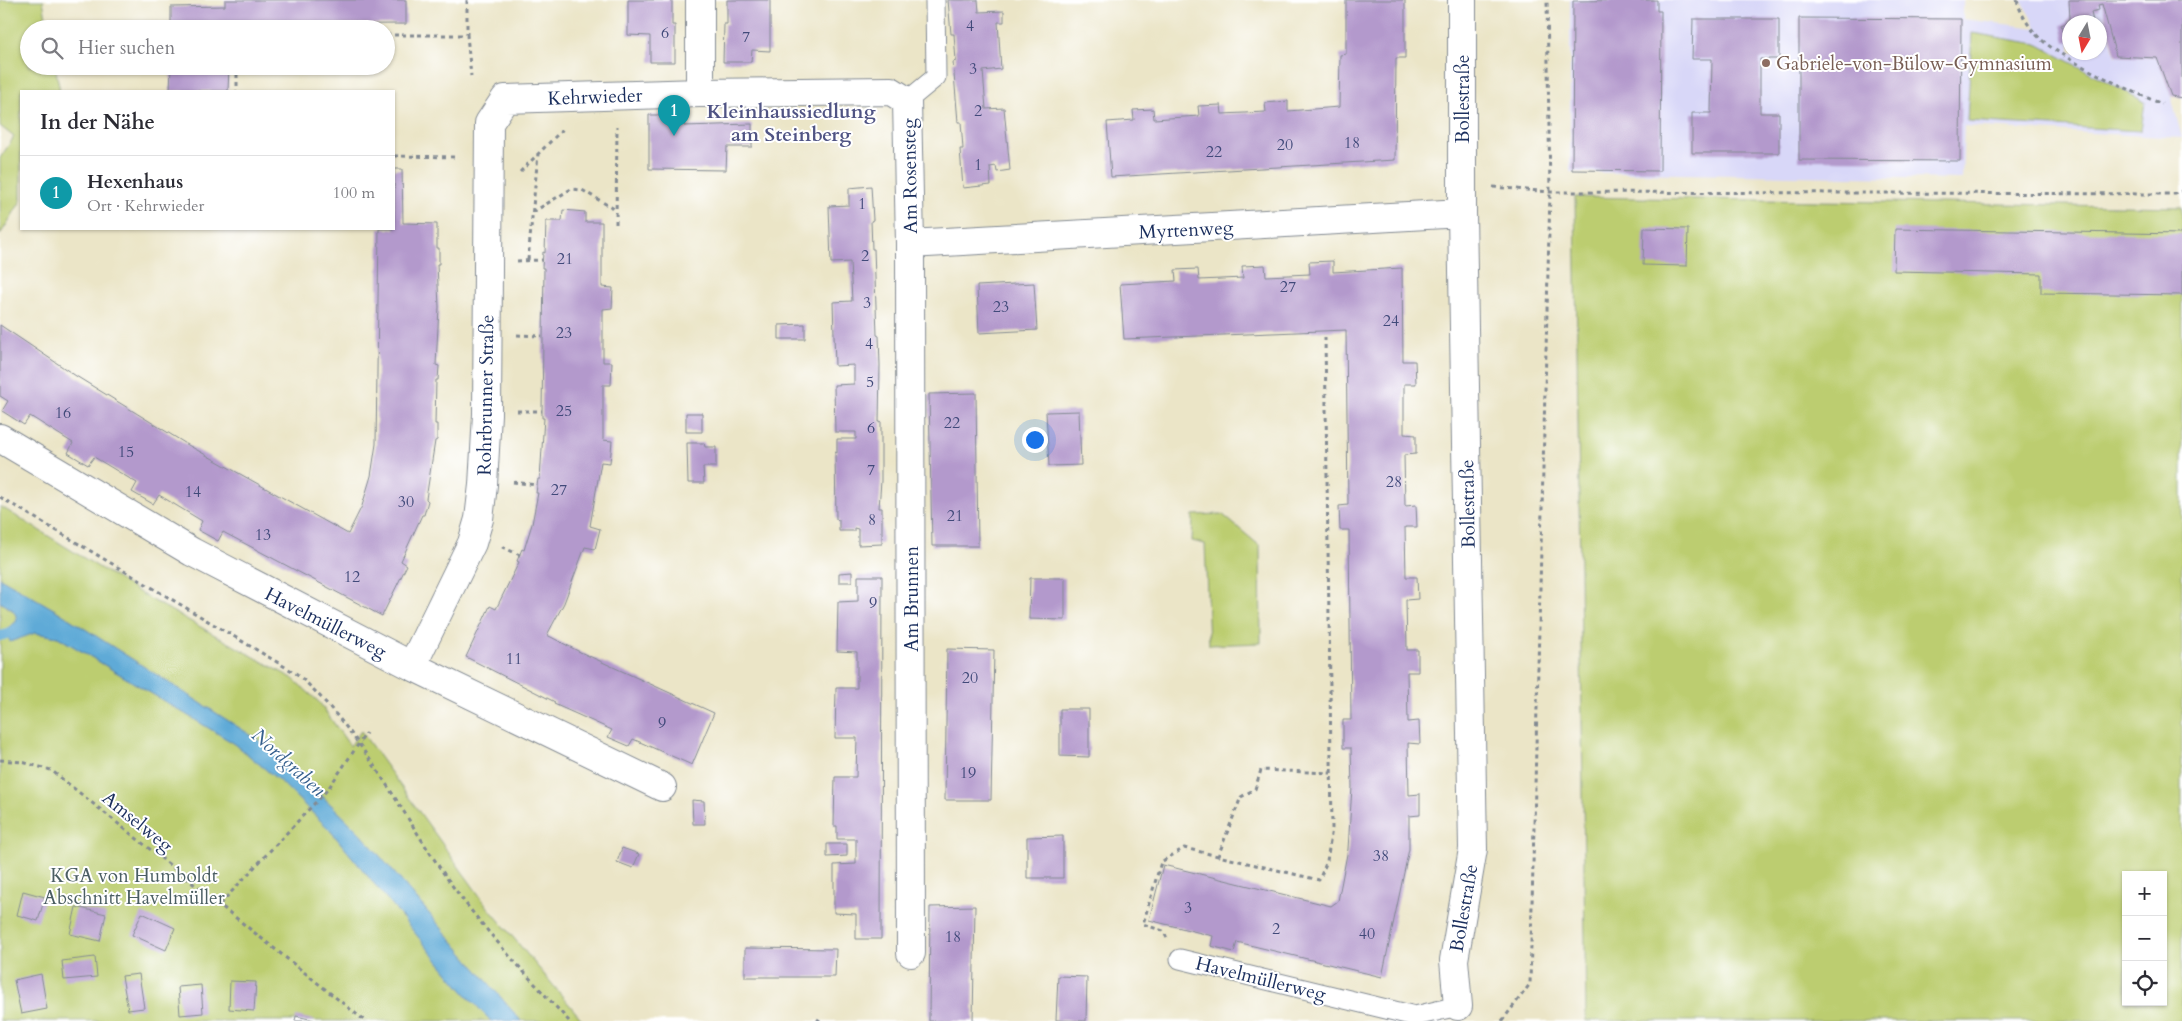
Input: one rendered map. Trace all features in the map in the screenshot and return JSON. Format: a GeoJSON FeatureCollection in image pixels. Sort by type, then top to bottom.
{"type":"FeatureCollection","features":[{"type":"Feature","properties":{"kind":"street"},"geometry":{"type":"LineString","coordinates":[[700,0],[700,93]]}},
{"type":"Feature","properties":{"kind":"street","name":"Bollestraße"},"geometry":{"type":"LineString","coordinates":[[1458,1006],[1454,960],[1473,849],[1462,213],[1462,0]]}},
{"type":"Feature","properties":{"kind":"street","name":"Kehrwieder"},"geometry":{"type":"LineString","coordinates":[[496,110],[505,99],[700,93],[891,91],[907,101]]}},
{"type":"Feature","properties":{"kind":"street","name":"Am Rosensteg"},"geometry":{"type":"LineString","coordinates":[[907,101],[910,244]]}},
{"type":"Feature","properties":{"kind":"street","name":"Rohrbrunner Straße"},"geometry":{"type":"LineString","coordinates":[[412,666],[472,543],[479,520],[487,414],[489,123],[496,110]]}},
{"type":"Feature","properties":{"kind":"street","name":"Myrtenweg"},"geometry":{"type":"LineString","coordinates":[[910,244],[1462,213]]}},
{"type":"Feature","properties":{"kind":"street","name":"Am Brunnen"},"geometry":{"type":"LineString","coordinates":[[910,244],[911,954]]}},
{"type":"Feature","properties":{"kind":"street","name":"Havelmüllerweg"},"geometry":{"type":"LineString","coordinates":[[0,438],[192,552],[412,666],[662,787]]}},
{"type":"Feature","properties":{"kind":"lane","name":"Am Rosensteg"},"geometry":{"type":"LineString","coordinates":[[907,101],[936,77],[935,0]]}},
{"type":"Feature","properties":{"kind":"lane","name":"Havelmüllerweg"},"geometry":{"type":"LineString","coordinates":[[1180,959],[1416,1016],[1458,1006]]}},
{"type":"Feature","properties":{"kind":"path"},"geometry":{"type":"LineString","coordinates":[[467,0],[467,35],[471,76]]}},
{"type":"Feature","properties":{"kind":"path"},"geometry":{"type":"LineString","coordinates":[[1502,1021],[1530,984],[1550,192],[1547,0]]}},
{"type":"Feature","properties":{"kind":"path"},"geometry":{"type":"LineString","coordinates":[[2016,0],[2036,35],[2061,54],[2162,104]]}},
{"type":"Feature","properties":{"kind":"path"},"geometry":{"type":"LineString","coordinates":[[395,35],[467,35]]}},
{"type":"Feature","properties":{"kind":"path"},"geometry":{"type":"LineString","coordinates":[[237,75],[237,90]]}},
{"type":"Feature","properties":{"kind":"path"},"geometry":{"type":"LineString","coordinates":[[616,224],[617,122]]}},
{"type":"Feature","properties":{"kind":"path"},"geometry":{"type":"LineString","coordinates":[[513,178],[568,124]]}},
{"type":"Feature","properties":{"kind":"path"},"geometry":{"type":"LineString","coordinates":[[528,260],[538,154]]}},
{"type":"Feature","properties":{"kind":"path"},"geometry":{"type":"LineString","coordinates":[[395,156],[460,157]]}},
{"type":"Feature","properties":{"kind":"path"},"geometry":{"type":"LineString","coordinates":[[1492,186],[1550,192],[2175,194],[2182,191]]}},
{"type":"Feature","properties":{"kind":"path"},"geometry":{"type":"LineString","coordinates":[[532,213],[571,189],[582,190],[616,210]]}},
{"type":"Feature","properties":{"kind":"path"},"geometry":{"type":"LineString","coordinates":[[510,261],[542,260]]}},
{"type":"Feature","properties":{"kind":"path"},"geometry":{"type":"LineString","coordinates":[[512,335],[542,336]]}},
{"type":"Feature","properties":{"kind":"path"},"geometry":{"type":"LineString","coordinates":[[1180,959],[1163,931],[1143,924],[1161,862],[1184,848],[1319,880],[1327,861],[1332,828],[1325,336]]}},
{"type":"Feature","properties":{"kind":"path"},"geometry":{"type":"LineString","coordinates":[[512,411],[542,410]]}},
{"type":"Feature","properties":{"kind":"path"},"geometry":{"type":"LineString","coordinates":[[510,481],[538,485]]}},
{"type":"Feature","properties":{"kind":"path"},"geometry":{"type":"LineString","coordinates":[[0,497],[297,674],[322,695],[411,821],[440,868],[482,924],[569,1021]]}},
{"type":"Feature","properties":{"kind":"path"},"geometry":{"type":"LineString","coordinates":[[220,904],[328,789],[366,733]]}},
{"type":"Feature","properties":{"kind":"path","name":"Amselweg"},"geometry":{"type":"LineString","coordinates":[[0,760],[22,762],[51,770],[365,1021]]}},
{"type":"Feature","properties":{"kind":"path"},"geometry":{"type":"LineString","coordinates":[[1218,856],[1241,797],[1255,789],[1261,770],[1331,773]]}},
{"type":"Feature","properties":{"kind":"shaded area","name":"Gabriele-von-Bülow-Gymnasium"},"geometry":{"type":"Polygon","coordinates":[[[1570,0],[1963,0],[1963,19],[2037,28],[2021,0],[2112,0],[2102,4],[2105,15],[2062,15],[2062,60],[2107,60],[2107,24],[2115,56],[2157,58],[2171,96],[2182,138],[1964,126],[1962,179],[1570,172],[1570,0]]]}},
{"type":"Feature","properties":{"kind":"green space"},"geometry":{"type":"Polygon","coordinates":[[[0,0],[43,0],[46,20],[20,20],[20,75],[57,75],[60,90],[20,90],[20,203],[0,235],[0,158],[14,137],[0,126],[0,0]]]}},
{"type":"Feature","properties":{"kind":"green space"},"geometry":{"type":"Polygon","coordinates":[[[1972,33],[2037,44],[2062,57],[2062,60],[2067,60],[2145,102],[2141,131],[1967,121],[1972,33]]]}},
{"type":"Feature","properties":{"kind":"green space"},"geometry":{"type":"Polygon","coordinates":[[[1575,197],[2182,207],[2182,1021],[1586,1021],[1575,197]]]}},
{"type":"Feature","properties":{"kind":"green space"},"geometry":{"type":"Polygon","coordinates":[[[0,506],[145,596],[292,678],[319,702],[350,746],[361,731],[487,906],[583,1021],[521,1021],[361,834],[277,752],[57,611],[0,578],[0,506]]]}},
{"type":"Feature","properties":{"kind":"green space"},"geometry":{"type":"Polygon","coordinates":[[[1222,514],[1260,546],[1261,643],[1209,645],[1205,544],[1192,541],[1193,515],[1222,514]]]}},
{"type":"Feature","properties":{"kind":"green space","name":"KGA von Humboldt Abschnitt Havelmüller"},"geometry":{"type":"Polygon","coordinates":[[[0,602],[16,613],[16,622],[13,626],[35,633],[58,637],[235,744],[282,783],[329,829],[463,991],[491,1021],[0,1021],[0,602]]]}},
{"type":"Feature","properties":{"kind":"water"},"geometry":{"type":"Polygon","coordinates":[[[0,578],[57,611],[277,752],[361,834],[521,1021],[491,1021],[463,991],[329,829],[282,783],[235,744],[58,637],[35,633],[10,642],[6,629],[16,622],[17,617],[12,609],[0,602],[0,578]]]}},
{"type":"Feature","properties":{"kind":"building"},"geometry":{"type":"Polygon","coordinates":[[[225,0],[406,0],[406,24],[395,24],[395,20],[171,20],[171,7],[225,6],[225,0]]]}},
{"type":"Feature","properties":{"kind":"building"},"geometry":{"type":"Polygon","coordinates":[[[628,0],[672,0],[672,25],[675,25],[675,62],[650,62],[650,36],[628,35],[628,0]]]}},
{"type":"Feature","properties":{"kind":"building"},"geometry":{"type":"Polygon","coordinates":[[[727,0],[770,0],[770,51],[752,50],[751,62],[723,62],[724,24],[727,24],[727,0]]]}},
{"type":"Feature","properties":{"kind":"building"},"geometry":{"type":"Polygon","coordinates":[[[948,0],[978,0],[979,12],[1004,11],[1004,22],[998,22],[1001,69],[983,71],[986,109],[1004,108],[1010,170],[997,172],[996,166],[990,167],[991,185],[963,188],[960,149],[963,149],[961,122],[958,122],[953,62],[956,61],[954,34],[951,34],[948,0]]]}},
{"type":"Feature","properties":{"kind":"building"},"geometry":{"type":"Polygon","coordinates":[[[1346,0],[1405,0],[1405,58],[1396,58],[1395,160],[1111,177],[1107,122],[1134,120],[1133,110],[1153,109],[1154,119],[1199,116],[1198,106],[1221,105],[1222,114],[1266,112],[1265,103],[1288,101],[1288,111],[1339,107],[1340,55],[1346,54],[1346,0]]]}},
{"type":"Feature","properties":{"kind":"building"},"geometry":{"type":"Polygon","coordinates":[[[1657,0],[1657,11],[1661,11],[1660,171],[1572,170],[1573,1],[1657,0]]]}},
{"type":"Feature","properties":{"kind":"building"},"geometry":{"type":"Polygon","coordinates":[[[2069,0],[2182,0],[2182,98],[2171,96],[2157,58],[2116,56],[2107,23],[2107,15],[2105,15],[2102,4],[2098,5],[2099,10],[2091,12],[2092,15],[2070,15],[2069,0]]]}},
{"type":"Feature","properties":{"kind":"building"},"geometry":{"type":"Polygon","coordinates":[[[1799,18],[1961,19],[1960,161],[1799,160],[1799,18]]]}},
{"type":"Feature","properties":{"kind":"building"},"geometry":{"type":"Polygon","coordinates":[[[1693,19],[1779,19],[1779,59],[1760,59],[1760,113],[1779,113],[1779,153],[1692,153],[1692,113],[1711,113],[1712,59],[1692,59],[1693,19]]]}},
{"type":"Feature","properties":{"kind":"building"},"geometry":{"type":"Polygon","coordinates":[[[171,75],[229,75],[228,90],[170,90],[171,75]]]}},
{"type":"Feature","properties":{"kind":"building"},"geometry":{"type":"Polygon","coordinates":[[[649,115],[684,115],[684,126],[752,124],[752,147],[727,147],[726,170],[649,169],[649,115]]]}},
{"type":"Feature","properties":{"kind":"building"},"geometry":{"type":"Polygon","coordinates":[[[395,169],[402,169],[403,223],[437,224],[439,307],[436,365],[439,366],[438,380],[436,380],[435,424],[437,424],[437,440],[435,441],[426,499],[428,501],[424,515],[422,515],[401,561],[407,565],[382,616],[223,532],[218,541],[198,530],[202,521],[159,495],[153,504],[132,492],[137,483],[94,457],[88,465],[68,453],[73,443],[30,416],[24,425],[2,411],[8,401],[0,396],[0,325],[76,376],[188,445],[348,534],[362,506],[371,476],[376,444],[379,230],[395,230],[395,169]]]}},
{"type":"Feature","properties":{"kind":"building"},"geometry":{"type":"Polygon","coordinates":[[[871,186],[872,249],[874,249],[880,365],[881,481],[879,508],[882,508],[882,544],[858,545],[858,529],[854,528],[854,531],[839,531],[839,520],[836,519],[835,452],[837,453],[837,439],[856,439],[856,432],[835,432],[834,385],[854,384],[854,365],[835,366],[833,302],[852,301],[850,262],[831,263],[829,206],[849,205],[849,188],[871,186]]]}},
{"type":"Feature","properties":{"kind":"building"},"geometry":{"type":"Polygon","coordinates":[[[563,210],[585,212],[585,222],[602,222],[602,287],[613,288],[612,308],[603,309],[603,362],[612,362],[611,385],[603,385],[603,440],[612,441],[610,463],[601,462],[590,526],[600,529],[595,549],[585,547],[564,603],[547,635],[714,713],[692,765],[633,739],[629,746],[608,737],[612,730],[554,704],[555,702],[466,657],[490,606],[496,609],[519,562],[517,561],[522,549],[524,550],[532,524],[538,493],[536,493],[538,479],[540,479],[544,418],[542,418],[542,411],[544,268],[542,268],[543,252],[545,253],[546,221],[562,221],[563,210]]]}},
{"type":"Feature","properties":{"kind":"building"},"geometry":{"type":"Polygon","coordinates":[[[1644,228],[1688,229],[1687,266],[1643,265],[1644,228]]]}},
{"type":"Feature","properties":{"kind":"building"},"geometry":{"type":"Polygon","coordinates":[[[1895,229],[2182,234],[2182,295],[2041,293],[2041,274],[1894,271],[1895,229]]]}},
{"type":"Feature","properties":{"kind":"building"},"geometry":{"type":"Polygon","coordinates":[[[1333,261],[1333,272],[1402,268],[1403,361],[1415,361],[1416,384],[1404,384],[1404,434],[1416,435],[1416,454],[1404,455],[1405,506],[1416,505],[1417,527],[1405,527],[1406,577],[1417,577],[1418,599],[1406,600],[1407,650],[1418,650],[1418,672],[1407,672],[1408,722],[1419,721],[1420,744],[1408,743],[1409,795],[1420,794],[1420,815],[1409,816],[1409,849],[1382,977],[1237,942],[1234,952],[1211,946],[1213,936],[1149,920],[1163,865],[1331,906],[1338,901],[1348,849],[1352,787],[1351,748],[1343,748],[1343,720],[1351,720],[1349,530],[1340,530],[1339,506],[1348,505],[1346,330],[1124,339],[1120,284],[1176,281],[1175,270],[1198,269],[1199,280],[1243,278],[1242,266],[1265,265],[1266,276],[1310,274],[1309,262],[1333,261]]]}},
{"type":"Feature","properties":{"kind":"building"},"geometry":{"type":"Polygon","coordinates":[[[1034,283],[1037,330],[979,333],[977,286],[1034,283]]]}},
{"type":"Feature","properties":{"kind":"building"},"geometry":{"type":"Polygon","coordinates":[[[805,324],[805,339],[779,339],[779,325],[805,324]]]}},
{"type":"Feature","properties":{"kind":"building"},"geometry":{"type":"Polygon","coordinates":[[[976,393],[978,546],[932,546],[929,394],[976,393]]]}},
{"type":"Feature","properties":{"kind":"building"},"geometry":{"type":"Polygon","coordinates":[[[1079,411],[1081,465],[1049,466],[1046,412],[1079,411]]]}},
{"type":"Feature","properties":{"kind":"building"},"geometry":{"type":"Polygon","coordinates":[[[686,413],[702,413],[702,432],[686,432],[686,413]]]}},
{"type":"Feature","properties":{"kind":"building"},"geometry":{"type":"Polygon","coordinates":[[[687,443],[704,443],[705,447],[716,447],[716,467],[703,467],[704,483],[688,483],[687,443]]]}},
{"type":"Feature","properties":{"kind":"building"},"geometry":{"type":"Polygon","coordinates":[[[852,572],[852,582],[839,582],[839,573],[852,572]]]}},
{"type":"Feature","properties":{"kind":"building"},"geometry":{"type":"Polygon","coordinates":[[[858,576],[882,576],[881,939],[856,939],[856,914],[834,913],[834,865],[856,864],[856,839],[837,839],[837,826],[834,826],[835,777],[856,777],[857,738],[835,738],[836,688],[857,688],[857,652],[837,651],[838,602],[858,601],[858,576]]]}},
{"type":"Feature","properties":{"kind":"building"},"geometry":{"type":"Polygon","coordinates":[[[1030,578],[1065,578],[1065,620],[1029,619],[1030,578]]]}},
{"type":"Feature","properties":{"kind":"building"},"geometry":{"type":"Polygon","coordinates":[[[947,649],[994,650],[991,800],[945,800],[947,649]]]}},
{"type":"Feature","properties":{"kind":"building"},"geometry":{"type":"Polygon","coordinates":[[[1060,709],[1089,709],[1089,757],[1060,756],[1060,709]]]}},
{"type":"Feature","properties":{"kind":"building"},"geometry":{"type":"Polygon","coordinates":[[[692,800],[704,801],[705,824],[693,824],[692,800]]]}},
{"type":"Feature","properties":{"kind":"building"},"geometry":{"type":"Polygon","coordinates":[[[1063,836],[1063,878],[1027,878],[1027,837],[1063,836]]]}},
{"type":"Feature","properties":{"kind":"building"},"geometry":{"type":"Polygon","coordinates":[[[827,844],[847,844],[847,856],[827,857],[827,844]]]}},
{"type":"Feature","properties":{"kind":"building"},"geometry":{"type":"Polygon","coordinates":[[[622,848],[639,854],[633,868],[617,862],[622,848]]]}},
{"type":"Feature","properties":{"kind":"building"},"geometry":{"type":"Polygon","coordinates":[[[23,891],[45,897],[38,921],[17,915],[23,891]]]}},
{"type":"Feature","properties":{"kind":"building"},"geometry":{"type":"Polygon","coordinates":[[[975,906],[973,1021],[929,1021],[930,907],[975,906]]]}},
{"type":"Feature","properties":{"kind":"building"},"geometry":{"type":"Polygon","coordinates":[[[76,907],[106,914],[100,941],[70,934],[76,907]]]}},
{"type":"Feature","properties":{"kind":"building"},"geometry":{"type":"Polygon","coordinates":[[[142,913],[175,928],[166,950],[132,935],[142,913]]]}},
{"type":"Feature","properties":{"kind":"building"},"geometry":{"type":"Polygon","coordinates":[[[745,948],[836,949],[835,977],[745,977],[745,948]]]}},
{"type":"Feature","properties":{"kind":"building"},"geometry":{"type":"Polygon","coordinates":[[[95,957],[97,977],[64,980],[62,961],[95,957]]]}},
{"type":"Feature","properties":{"kind":"building"},"geometry":{"type":"Polygon","coordinates":[[[41,974],[47,1009],[21,1014],[14,980],[41,974]]]}},
{"type":"Feature","properties":{"kind":"building"},"geometry":{"type":"Polygon","coordinates":[[[139,974],[144,1008],[128,1010],[122,976],[139,974]]]}},
{"type":"Feature","properties":{"kind":"building"},"geometry":{"type":"Polygon","coordinates":[[[1058,976],[1087,977],[1086,1021],[1056,1020],[1058,976]]]}},
{"type":"Feature","properties":{"kind":"building"},"geometry":{"type":"Polygon","coordinates":[[[230,981],[256,982],[254,1011],[229,1009],[230,981]]]}},
{"type":"Feature","properties":{"kind":"building"},"geometry":{"type":"Polygon","coordinates":[[[201,985],[203,1013],[180,1015],[178,987],[201,985]]]}},
{"type":"Feature","properties":{"kind":"building"},"geometry":{"type":"Polygon","coordinates":[[[296,1016],[314,1020],[314,1021],[295,1021],[296,1016]]]}},
{"type":"Feature","properties":{"kind":"waterway"},"geometry":{"type":"LineString","coordinates":[[0,636],[21,630]]}},
{"type":"Feature","properties":{"kind":"place","name":"Gabriele-von-Bülow-Gymnasium"},"geometry":{"type":"Point","coordinates":[1766,63]}},
{"type":"Feature","properties":{"kind":"place","name":"Hexenhaus"},"geometry":{"type":"Point","coordinates":[674,136]}},
{"type":"Feature","properties":{"kind":"district","name":"Kleinhaussiedlung am Steinberg"},"geometry":{"type":"Point","coordinates":[791,122]}},
{"type":"Feature","properties":{"kind":"water label","name":"Nordgraben"},"geometry":{"type":"Point","coordinates":[289,762]}}]}
